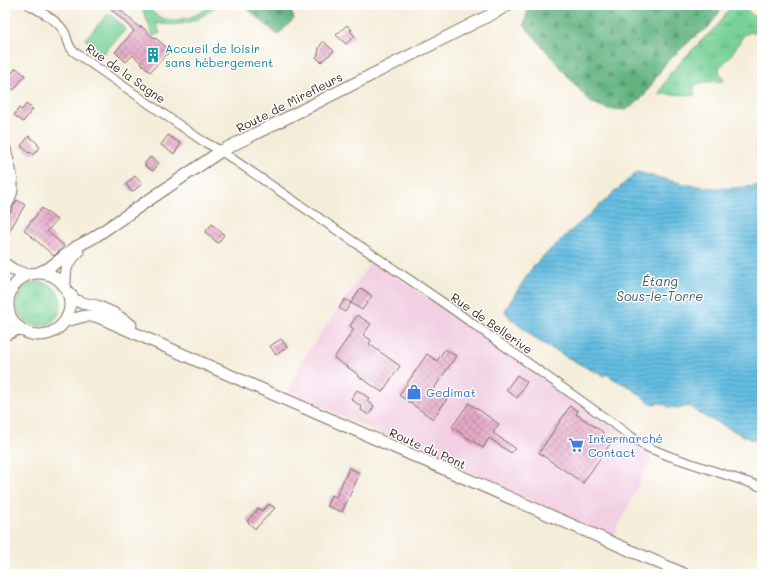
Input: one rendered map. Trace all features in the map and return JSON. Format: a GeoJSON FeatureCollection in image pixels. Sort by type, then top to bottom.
{"type":"FeatureCollection","features":[{"type":"Feature","properties":{"kind":"main road","name":"Route de Mirefleurs"},"geometry":{"type":"LineString","coordinates":[[40,272],[49,268],[76,247],[93,238],[221,151],[495,8],[507,5]]}},
{"type":"Feature","properties":{"kind":"main road","name":"Route de Mirefleurs"},"geometry":{"type":"LineString","coordinates":[[67,289],[65,270],[69,262],[93,238]]}},
{"type":"Feature","properties":{"kind":"main road"},"geometry":{"type":"LineString","coordinates":[[5,264],[14,270],[27,275]]}},
{"type":"Feature","properties":{"kind":"main road"},"geometry":{"type":"LineString","coordinates":[[40,272],[58,278],[67,289],[71,303],[70,312],[66,321],[59,328],[50,333],[40,335],[30,333],[20,328],[7,312],[10,292],[17,282],[27,275],[40,272]]}},
{"type":"Feature","properties":{"kind":"main road"},"geometry":{"type":"LineString","coordinates":[[5,279],[10,292]]}},
{"type":"Feature","properties":{"kind":"main road","name":"Route du Pont"},"geometry":{"type":"LineString","coordinates":[[67,289],[75,300],[97,306],[113,313],[162,345]]}},
{"type":"Feature","properties":{"kind":"main road","name":"Route du Pont"},"geometry":{"type":"LineString","coordinates":[[66,321],[85,316],[96,316],[684,574]]}},
{"type":"Feature","properties":{"kind":"main road"},"geometry":{"type":"LineString","coordinates":[[5,335],[20,328]]}},
{"type":"Feature","properties":{"kind":"street","name":"Rue de la Sagne"},"geometry":{"type":"LineString","coordinates":[[29,5],[62,28],[67,42],[73,51],[201,140],[221,151]]}},
{"type":"Feature","properties":{"kind":"street"},"geometry":{"type":"LineString","coordinates":[[5,143],[13,185],[13,193],[5,211]]}},
{"type":"Feature","properties":{"kind":"street","name":"Rue de Bellerive"},"geometry":{"type":"LineString","coordinates":[[221,151],[448,306],[643,444],[657,452],[762,487]]}},
{"type":"Feature","properties":{"kind":"shaded area"},"geometry":{"type":"Polygon","coordinates":[[[372,260],[651,453],[651,459],[613,538],[288,392],[303,359],[372,260]]]}},
{"type":"Feature","properties":{"kind":"green space"},"geometry":{"type":"Polygon","coordinates":[[[141,5],[148,5],[153,13],[160,17],[168,20],[178,20],[196,15],[211,5],[217,5],[203,16],[189,22],[173,25],[156,23],[160,33],[153,36],[141,5]]]}},
{"type":"Feature","properties":{"kind":"green space"},"geometry":{"type":"Polygon","coordinates":[[[243,5],[289,5],[294,19],[278,35],[243,5]]]}},
{"type":"Feature","properties":{"kind":"green space"},"geometry":{"type":"Polygon","coordinates":[[[529,5],[724,5],[709,27],[693,38],[665,64],[644,96],[626,110],[608,109],[590,102],[524,25],[529,5]]]}},
{"type":"Feature","properties":{"kind":"green space"},"geometry":{"type":"Polygon","coordinates":[[[732,5],[736,5],[744,9],[761,23],[762,39],[757,34],[751,32],[744,35],[729,58],[719,68],[720,74],[724,79],[723,81],[703,82],[698,84],[695,86],[695,95],[659,94],[670,73],[717,26],[732,5]]]}},
{"type":"Feature","properties":{"kind":"green space"},"geometry":{"type":"Polygon","coordinates":[[[109,13],[126,29],[102,55],[85,39],[109,13]]]}},
{"type":"Feature","properties":{"kind":"green space"},"geometry":{"type":"Polygon","coordinates":[[[35,282],[43,282],[48,283],[55,288],[60,295],[60,313],[55,320],[48,325],[35,326],[27,323],[20,316],[17,308],[17,300],[20,292],[27,285],[35,282]]]}},
{"type":"Feature","properties":{"kind":"water","name":"Étang Sous-le-Torre"},"geometry":{"type":"Polygon","coordinates":[[[637,172],[696,186],[733,188],[762,185],[762,442],[750,439],[698,413],[690,406],[681,408],[669,407],[661,403],[651,404],[630,387],[615,380],[607,374],[604,376],[591,370],[536,339],[510,318],[505,311],[534,265],[637,172]]]}},
{"type":"Feature","properties":{"kind":"building"},"geometry":{"type":"Polygon","coordinates":[[[111,5],[115,5],[140,28],[141,26],[170,51],[150,72],[133,55],[126,62],[115,52],[134,31],[109,7],[111,5]]]}},
{"type":"Feature","properties":{"kind":"building"},"geometry":{"type":"Polygon","coordinates":[[[347,25],[355,36],[346,44],[336,35],[347,25]]]}},
{"type":"Feature","properties":{"kind":"building"},"geometry":{"type":"Polygon","coordinates":[[[323,41],[334,51],[321,62],[316,57],[323,41]]]}},
{"type":"Feature","properties":{"kind":"building"},"geometry":{"type":"Polygon","coordinates":[[[16,68],[25,75],[14,90],[5,82],[16,68]]]}},
{"type":"Feature","properties":{"kind":"building"},"geometry":{"type":"Polygon","coordinates":[[[26,104],[33,109],[23,122],[14,115],[19,108],[22,110],[26,104]]]}},
{"type":"Feature","properties":{"kind":"building"},"geometry":{"type":"Polygon","coordinates":[[[168,135],[181,144],[174,154],[161,145],[168,135]]]}},
{"type":"Feature","properties":{"kind":"building"},"geometry":{"type":"Polygon","coordinates":[[[29,136],[40,147],[33,155],[21,146],[29,136]]]}},
{"type":"Feature","properties":{"kind":"building"},"geometry":{"type":"Polygon","coordinates":[[[150,157],[159,163],[153,171],[145,166],[145,163],[150,157]]]}},
{"type":"Feature","properties":{"kind":"building"},"geometry":{"type":"Polygon","coordinates":[[[135,176],[142,184],[132,192],[126,184],[135,176]]]}},
{"type":"Feature","properties":{"kind":"building"},"geometry":{"type":"Polygon","coordinates":[[[17,200],[25,205],[5,238],[5,221],[17,200]]]}},
{"type":"Feature","properties":{"kind":"building"},"geometry":{"type":"Polygon","coordinates":[[[42,208],[57,220],[47,231],[64,246],[54,256],[24,230],[42,208]]]}},
{"type":"Feature","properties":{"kind":"building"},"geometry":{"type":"Polygon","coordinates":[[[212,224],[224,235],[218,243],[205,232],[212,224]]]}},
{"type":"Feature","properties":{"kind":"building"},"geometry":{"type":"Polygon","coordinates":[[[361,288],[372,296],[362,310],[351,303],[361,288]]]}},
{"type":"Feature","properties":{"kind":"building"},"geometry":{"type":"Polygon","coordinates":[[[345,299],[351,303],[345,312],[339,308],[345,299]]]}},
{"type":"Feature","properties":{"kind":"building"},"geometry":{"type":"Polygon","coordinates":[[[357,315],[371,324],[363,335],[371,340],[369,344],[400,366],[382,392],[334,358],[354,329],[350,326],[357,315]]]}},
{"type":"Feature","properties":{"kind":"building"},"geometry":{"type":"Polygon","coordinates":[[[281,339],[287,347],[276,355],[270,346],[281,339]]]}},
{"type":"Feature","properties":{"kind":"building"},"geometry":{"type":"Polygon","coordinates":[[[445,349],[456,356],[433,390],[447,399],[433,419],[399,395],[427,354],[437,361],[445,349]]]}},
{"type":"Feature","properties":{"kind":"building"},"geometry":{"type":"Polygon","coordinates":[[[517,375],[527,382],[517,398],[506,390],[517,375]]]}},
{"type":"Feature","properties":{"kind":"building"},"geometry":{"type":"Polygon","coordinates":[[[357,390],[369,398],[367,401],[374,406],[369,415],[361,410],[362,407],[351,399],[357,390]]]}},
{"type":"Feature","properties":{"kind":"building"},"geometry":{"type":"Polygon","coordinates":[[[469,403],[499,424],[493,433],[515,448],[511,453],[489,438],[483,448],[452,427],[469,403]]]}},
{"type":"Feature","properties":{"kind":"building","name":"Intermarché Contact"},"geometry":{"type":"Polygon","coordinates":[[[570,406],[578,411],[576,414],[603,432],[602,435],[612,441],[583,483],[539,453],[570,406]]]}},
{"type":"Feature","properties":{"kind":"building"},"geometry":{"type":"Polygon","coordinates":[[[349,468],[360,473],[342,512],[327,506],[331,495],[336,497],[349,468]]]}},
{"type":"Feature","properties":{"kind":"building"},"geometry":{"type":"Polygon","coordinates":[[[269,504],[275,508],[255,529],[247,521],[259,508],[262,511],[269,504]]]}},
{"type":"Feature","properties":{"kind":"place","name":"Accueil de loisir sans hébergement"},"geometry":{"type":"Point","coordinates":[153,55]}},
{"type":"Feature","properties":{"kind":"place","name":"Gedimat"},"geometry":{"type":"Point","coordinates":[414,392]}},
{"type":"Feature","properties":{"kind":"place","name":"Intermarché Contact"},"geometry":{"type":"Point","coordinates":[576,445]}}]}
